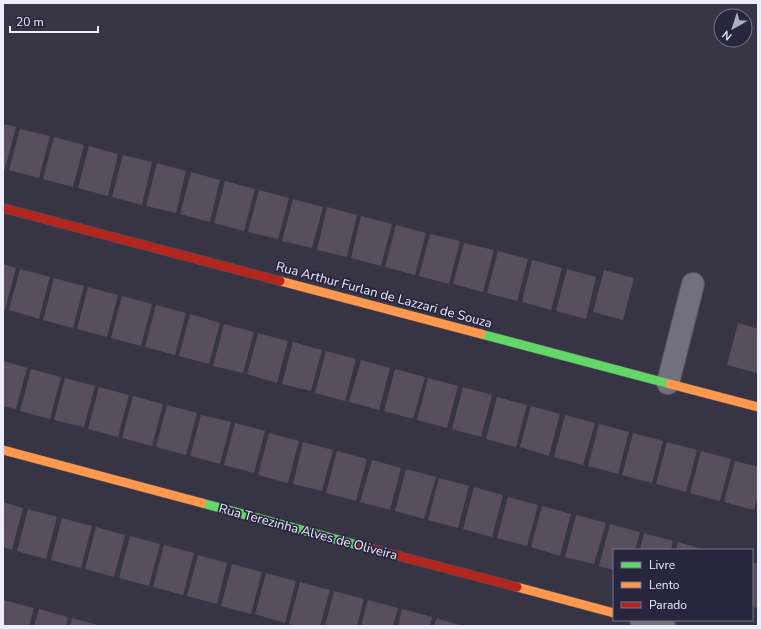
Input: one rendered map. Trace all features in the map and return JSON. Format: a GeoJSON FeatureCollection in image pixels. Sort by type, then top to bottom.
{"type":"FeatureCollection","features":[{"type":"Feature","properties":{"kind":"street","name":"Rua Arthur Furlan de Lazzari de Souza"},"geometry":{"type":"LineString","coordinates":[[3,208],[668,382],[758,407]]}},
{"type":"Feature","properties":{"kind":"street"},"geometry":{"type":"LineString","coordinates":[[668,382],[693,284]]}},
{"type":"Feature","properties":{"kind":"street","name":"Rua Terezinha Alves de Oliveira"},"geometry":{"type":"LineString","coordinates":[[3,450],[613,613]]}},
{"type":"Feature","properties":{"kind":"street"},"geometry":{"type":"LineString","coordinates":[[645,621],[664,626]]}},
{"type":"Feature","properties":{"kind":"building"},"geometry":{"type":"Polygon","coordinates":[[[3,124],[16,127],[5,169],[3,169],[3,124]]]}},
{"type":"Feature","properties":{"kind":"building"},"geometry":{"type":"Polygon","coordinates":[[[20,129],[50,136],[39,178],[9,170],[20,129]]]}},
{"type":"Feature","properties":{"kind":"building"},"geometry":{"type":"Polygon","coordinates":[[[54,137],[84,145],[73,187],[43,179],[54,137]]]}},
{"type":"Feature","properties":{"kind":"building"},"geometry":{"type":"Polygon","coordinates":[[[89,146],[118,154],[108,196],[78,188],[89,146]]]}},
{"type":"Feature","properties":{"kind":"building"},"geometry":{"type":"Polygon","coordinates":[[[123,155],[152,162],[142,205],[112,197],[123,155]]]}},
{"type":"Feature","properties":{"kind":"building"},"geometry":{"type":"Polygon","coordinates":[[[157,163],[186,171],[176,213],[146,206],[157,163]]]}},
{"type":"Feature","properties":{"kind":"building"},"geometry":{"type":"Polygon","coordinates":[[[191,172],[220,180],[210,222],[180,214],[191,172]]]}},
{"type":"Feature","properties":{"kind":"building"},"geometry":{"type":"Polygon","coordinates":[[[225,181],[255,189],[244,231],[214,223],[225,181]]]}},
{"type":"Feature","properties":{"kind":"building"},"geometry":{"type":"Polygon","coordinates":[[[259,190],[289,198],[278,239],[248,232],[259,190]]]}},
{"type":"Feature","properties":{"kind":"building"},"geometry":{"type":"Polygon","coordinates":[[[293,199],[323,207],[312,248],[282,241],[293,199]]]}},
{"type":"Feature","properties":{"kind":"building"},"geometry":{"type":"Polygon","coordinates":[[[327,207],[357,215],[347,257],[317,250],[327,207]]]}},
{"type":"Feature","properties":{"kind":"building"},"geometry":{"type":"Polygon","coordinates":[[[361,216],[392,224],[381,266],[351,258],[361,216]]]}},
{"type":"Feature","properties":{"kind":"building"},"geometry":{"type":"Polygon","coordinates":[[[396,225],[426,233],[415,275],[385,267],[396,225]]]}},
{"type":"Feature","properties":{"kind":"building"},"geometry":{"type":"Polygon","coordinates":[[[430,234],[460,241],[449,284],[419,276],[430,234]]]}},
{"type":"Feature","properties":{"kind":"building"},"geometry":{"type":"Polygon","coordinates":[[[464,243],[494,250],[483,292],[453,284],[464,243]]]}},
{"type":"Feature","properties":{"kind":"building"},"geometry":{"type":"Polygon","coordinates":[[[498,251],[528,259],[517,301],[487,293],[498,251]]]}},
{"type":"Feature","properties":{"kind":"building"},"geometry":{"type":"Polygon","coordinates":[[[532,260],[562,268],[551,310],[522,302],[532,260]]]}},
{"type":"Feature","properties":{"kind":"building"},"geometry":{"type":"Polygon","coordinates":[[[3,264],[16,268],[5,310],[3,309],[3,264]]]}},
{"type":"Feature","properties":{"kind":"building"},"geometry":{"type":"Polygon","coordinates":[[[20,269],[50,277],[39,319],[9,310],[20,269]]]}},
{"type":"Feature","properties":{"kind":"building"},"geometry":{"type":"Polygon","coordinates":[[[567,269],[596,277],[586,319],[556,311],[567,269]]]}},
{"type":"Feature","properties":{"kind":"building"},"geometry":{"type":"Polygon","coordinates":[[[604,270],[634,278],[623,320],[593,312],[604,270]]]}},
{"type":"Feature","properties":{"kind":"building"},"geometry":{"type":"Polygon","coordinates":[[[54,278],[84,286],[73,328],[43,320],[54,278]]]}},
{"type":"Feature","properties":{"kind":"building"},"geometry":{"type":"Polygon","coordinates":[[[88,287],[118,295],[107,337],[77,329],[88,287]]]}},
{"type":"Feature","properties":{"kind":"building"},"geometry":{"type":"Polygon","coordinates":[[[122,296],[152,304],[141,346],[111,338],[122,296]]]}},
{"type":"Feature","properties":{"kind":"building"},"geometry":{"type":"Polygon","coordinates":[[[156,305],[186,313],[175,355],[145,347],[156,305]]]}},
{"type":"Feature","properties":{"kind":"building"},"geometry":{"type":"Polygon","coordinates":[[[190,314],[220,323],[209,364],[179,356],[190,314]]]}},
{"type":"Feature","properties":{"kind":"building"},"geometry":{"type":"Polygon","coordinates":[[[738,323],[758,329],[757,373],[727,365],[738,323]]]}},
{"type":"Feature","properties":{"kind":"building"},"geometry":{"type":"Polygon","coordinates":[[[224,324],[254,332],[243,373],[213,366],[224,324]]]}},
{"type":"Feature","properties":{"kind":"building"},"geometry":{"type":"Polygon","coordinates":[[[258,333],[288,341],[277,383],[247,374],[258,333]]]}},
{"type":"Feature","properties":{"kind":"building"},"geometry":{"type":"Polygon","coordinates":[[[293,342],[322,350],[311,391],[282,384],[293,342]]]}},
{"type":"Feature","properties":{"kind":"building"},"geometry":{"type":"Polygon","coordinates":[[[326,351],[356,359],[345,401],[315,393],[326,351]]]}},
{"type":"Feature","properties":{"kind":"building"},"geometry":{"type":"Polygon","coordinates":[[[361,360],[390,368],[379,410],[349,402],[361,360]]]}},
{"type":"Feature","properties":{"kind":"building"},"geometry":{"type":"Polygon","coordinates":[[[3,361],[27,368],[16,409],[3,406],[3,361]]]}},
{"type":"Feature","properties":{"kind":"building"},"geometry":{"type":"Polygon","coordinates":[[[31,369],[61,377],[50,419],[20,411],[31,369]]]}},
{"type":"Feature","properties":{"kind":"building"},"geometry":{"type":"Polygon","coordinates":[[[395,369],[425,377],[413,419],[384,411],[395,369]]]}},
{"type":"Feature","properties":{"kind":"building"},"geometry":{"type":"Polygon","coordinates":[[[65,378],[95,386],[84,427],[54,420],[65,378]]]}},
{"type":"Feature","properties":{"kind":"building"},"geometry":{"type":"Polygon","coordinates":[[[428,378],[458,386],[447,428],[417,420],[428,378]]]}},
{"type":"Feature","properties":{"kind":"building"},"geometry":{"type":"Polygon","coordinates":[[[99,387],[129,395],[118,437],[88,429],[99,387]]]}},
{"type":"Feature","properties":{"kind":"building"},"geometry":{"type":"Polygon","coordinates":[[[463,387],[492,395],[481,437],[452,429],[463,387]]]}},
{"type":"Feature","properties":{"kind":"building"},"geometry":{"type":"Polygon","coordinates":[[[133,396],[163,404],[152,446],[122,438],[133,396]]]}},
{"type":"Feature","properties":{"kind":"building"},"geometry":{"type":"Polygon","coordinates":[[[497,397],[527,405],[516,447],[486,439],[497,397]]]}},
{"type":"Feature","properties":{"kind":"building"},"geometry":{"type":"Polygon","coordinates":[[[167,405],[197,413],[186,455],[156,447],[167,405]]]}},
{"type":"Feature","properties":{"kind":"building"},"geometry":{"type":"Polygon","coordinates":[[[531,406],[560,414],[549,456],[520,447],[531,406]]]}},
{"type":"Feature","properties":{"kind":"building"},"geometry":{"type":"Polygon","coordinates":[[[201,415],[231,422],[220,464],[190,456],[201,415]]]}},
{"type":"Feature","properties":{"kind":"building"},"geometry":{"type":"Polygon","coordinates":[[[565,415],[595,423],[583,465],[554,457],[565,415]]]}},
{"type":"Feature","properties":{"kind":"building"},"geometry":{"type":"Polygon","coordinates":[[[235,423],[265,431],[254,473],[224,465],[235,423]]]}},
{"type":"Feature","properties":{"kind":"building"},"geometry":{"type":"Polygon","coordinates":[[[599,424],[629,432],[618,474],[588,466],[599,424]]]}},
{"type":"Feature","properties":{"kind":"building"},"geometry":{"type":"Polygon","coordinates":[[[269,433],[299,441],[288,483],[258,475],[269,433]]]}},
{"type":"Feature","properties":{"kind":"building"},"geometry":{"type":"Polygon","coordinates":[[[633,433],[663,441],[652,483],[622,475],[633,433]]]}},
{"type":"Feature","properties":{"kind":"building"},"geometry":{"type":"Polygon","coordinates":[[[303,442],[333,450],[322,491],[293,484],[303,442]]]}},
{"type":"Feature","properties":{"kind":"building"},"geometry":{"type":"Polygon","coordinates":[[[667,442],[697,450],[686,492],[656,484],[667,442]]]}},
{"type":"Feature","properties":{"kind":"building"},"geometry":{"type":"Polygon","coordinates":[[[337,451],[367,459],[356,501],[326,493],[337,451]]]}},
{"type":"Feature","properties":{"kind":"building"},"geometry":{"type":"Polygon","coordinates":[[[701,451],[731,459],[720,501],[690,493],[701,451]]]}},
{"type":"Feature","properties":{"kind":"building"},"geometry":{"type":"Polygon","coordinates":[[[372,460],[401,468],[390,510],[360,502],[372,460]]]}},
{"type":"Feature","properties":{"kind":"building"},"geometry":{"type":"Polygon","coordinates":[[[735,461],[758,467],[758,495],[754,510],[724,502],[735,461]]]}},
{"type":"Feature","properties":{"kind":"building"},"geometry":{"type":"Polygon","coordinates":[[[406,469],[436,477],[424,519],[395,511],[406,469]]]}},
{"type":"Feature","properties":{"kind":"building"},"geometry":{"type":"Polygon","coordinates":[[[439,478],[469,486],[458,528],[428,520],[439,478]]]}},
{"type":"Feature","properties":{"kind":"building"},"geometry":{"type":"Polygon","coordinates":[[[474,487],[503,495],[492,537],[463,529],[474,487]]]}},
{"type":"Feature","properties":{"kind":"building"},"geometry":{"type":"Polygon","coordinates":[[[508,497],[538,505],[527,546],[497,538],[508,497]]]}},
{"type":"Feature","properties":{"kind":"building"},"geometry":{"type":"Polygon","coordinates":[[[3,502],[23,508],[12,550],[3,547],[3,502]]]}},
{"type":"Feature","properties":{"kind":"building"},"geometry":{"type":"Polygon","coordinates":[[[542,506],[571,514],[560,556],[531,547],[542,506]]]}},
{"type":"Feature","properties":{"kind":"building"},"geometry":{"type":"Polygon","coordinates":[[[28,509],[57,517],[46,559],[17,551],[28,509]]]}},
{"type":"Feature","properties":{"kind":"building"},"geometry":{"type":"Polygon","coordinates":[[[576,515],[606,523],[594,564],[565,557],[576,515]]]}},
{"type":"Feature","properties":{"kind":"building"},"geometry":{"type":"Polygon","coordinates":[[[62,518],[92,526],[81,568],[51,560],[62,518]]]}},
{"type":"Feature","properties":{"kind":"building"},"geometry":{"type":"Polygon","coordinates":[[[610,524],[640,532],[635,549],[613,549],[613,570],[599,566],[610,524]]]}},
{"type":"Feature","properties":{"kind":"building"},"geometry":{"type":"Polygon","coordinates":[[[96,527],[125,535],[114,577],[85,569],[96,527]]]}},
{"type":"Feature","properties":{"kind":"building"},"geometry":{"type":"Polygon","coordinates":[[[644,533],[673,541],[671,549],[640,549],[644,533]]]}},
{"type":"Feature","properties":{"kind":"building"},"geometry":{"type":"Polygon","coordinates":[[[130,536],[160,544],[149,586],[119,578],[130,536]]]}},
{"type":"Feature","properties":{"kind":"building"},"geometry":{"type":"Polygon","coordinates":[[[678,542],[702,549],[676,549],[678,542]]]}},
{"type":"Feature","properties":{"kind":"building"},"geometry":{"type":"Polygon","coordinates":[[[164,545],[194,553],[183,595],[153,587],[164,545]]]}},
{"type":"Feature","properties":{"kind":"building"},"geometry":{"type":"Polygon","coordinates":[[[198,555],[227,563],[217,604],[187,596],[198,555]]]}},
{"type":"Feature","properties":{"kind":"building"},"geometry":{"type":"Polygon","coordinates":[[[753,562],[758,564],[758,608],[753,607],[753,562]]]}},
{"type":"Feature","properties":{"kind":"building"},"geometry":{"type":"Polygon","coordinates":[[[232,564],[262,572],[251,614],[221,606],[232,564]]]}},
{"type":"Feature","properties":{"kind":"building"},"geometry":{"type":"Polygon","coordinates":[[[266,573],[296,581],[285,623],[255,614],[266,573]]]}},
{"type":"Feature","properties":{"kind":"building"},"geometry":{"type":"Polygon","coordinates":[[[300,582],[330,590],[320,626],[297,626],[289,624],[300,582]]]}},
{"type":"Feature","properties":{"kind":"building"},"geometry":{"type":"Polygon","coordinates":[[[334,591],[364,599],[357,626],[325,626],[334,591]]]}},
{"type":"Feature","properties":{"kind":"building"},"geometry":{"type":"Polygon","coordinates":[[[4,600],[34,608],[29,626],[3,626],[4,600]]]}},
{"type":"Feature","properties":{"kind":"building"},"geometry":{"type":"Polygon","coordinates":[[[368,600],[398,608],[393,626],[361,626],[368,600]]]}},
{"type":"Feature","properties":{"kind":"building"},"geometry":{"type":"Polygon","coordinates":[[[39,609],[68,617],[66,626],[34,626],[39,609]]]}},
{"type":"Feature","properties":{"kind":"building"},"geometry":{"type":"Polygon","coordinates":[[[402,609],[432,617],[430,626],[398,626],[402,609]]]}},
{"type":"Feature","properties":{"kind":"building"},"geometry":{"type":"Polygon","coordinates":[[[72,618],[101,626],[70,626],[72,618]]]}},
{"type":"Feature","properties":{"kind":"building"},"geometry":{"type":"Polygon","coordinates":[[[437,618],[462,626],[434,626],[437,618]]]}},
{"type":"Feature","properties":{"kind":"traffic: fast"},"geometry":{"type":"LineString","coordinates":[[481,334],[670,384]]}},
{"type":"Feature","properties":{"kind":"traffic: fast"},"geometry":{"type":"LineString","coordinates":[[202,503],[361,546]]}},
{"type":"Feature","properties":{"kind":"traffic: slow"},"geometry":{"type":"LineString","coordinates":[[280,281],[481,334]]}},
{"type":"Feature","properties":{"kind":"traffic: slow"},"geometry":{"type":"LineString","coordinates":[[670,384],[758,407]]}},
{"type":"Feature","properties":{"kind":"traffic: slow"},"geometry":{"type":"LineString","coordinates":[[3,450],[202,503]]}},
{"type":"Feature","properties":{"kind":"traffic: slow"},"geometry":{"type":"LineString","coordinates":[[517,587],[613,613]]}},
{"type":"Feature","properties":{"kind":"traffic: jam"},"geometry":{"type":"LineString","coordinates":[[3,208],[280,281]]}},
{"type":"Feature","properties":{"kind":"traffic: jam"},"geometry":{"type":"LineString","coordinates":[[361,546],[517,587]]}}]}
